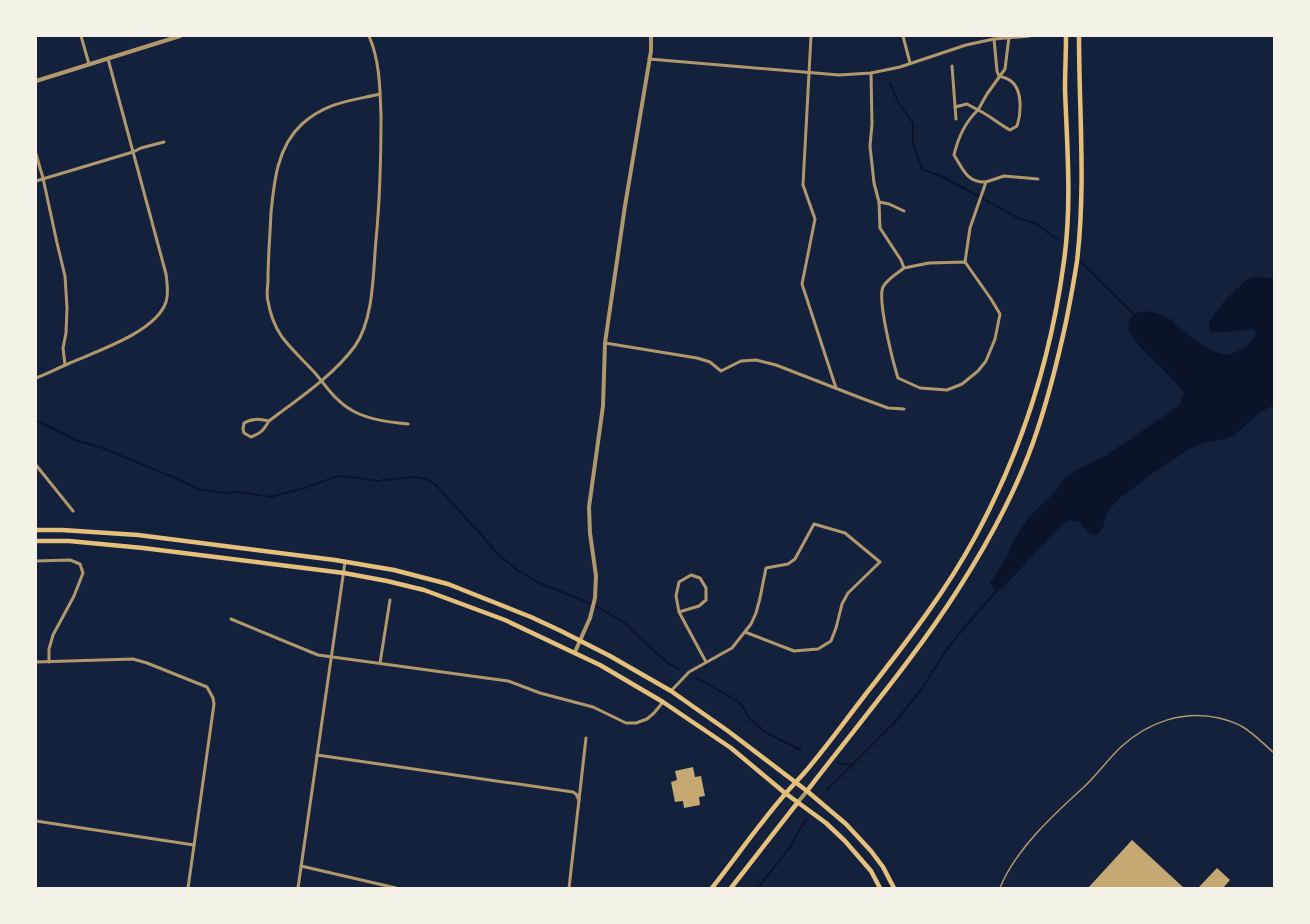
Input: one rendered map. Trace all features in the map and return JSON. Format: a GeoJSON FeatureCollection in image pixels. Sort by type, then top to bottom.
{"type":"FeatureCollection","features":[{"type":"Feature","properties":{"kind":"main road"},"geometry":{"type":"LineString","coordinates":[[712,888],[785,793],[806,771],[902,648],[954,572],[973,540],[992,505],[1008,468],[1027,419],[1046,355],[1064,260],[1069,193],[1065,86],[1066,36]]}},
{"type":"Feature","properties":{"kind":"main road"},"geometry":{"type":"LineString","coordinates":[[807,791],[906,663],[959,588],[984,547],[1007,501],[1036,433],[1060,352],[1077,261],[1081,211],[1079,36]]}},
{"type":"Feature","properties":{"kind":"main road"},"geometry":{"type":"LineString","coordinates":[[36,530],[62,530],[138,535],[345,562],[394,570],[448,584],[531,617],[610,656],[671,691],[728,731],[807,791],[846,824],[884,867],[894,888]]}},
{"type":"Feature","properties":{"kind":"main road"},"geometry":{"type":"LineString","coordinates":[[36,541],[143,548],[344,573],[387,581],[431,592],[506,620],[600,665],[663,702],[731,748],[785,793],[826,823],[845,841],[871,872],[880,888]]}},
{"type":"Feature","properties":{"kind":"main road"},"geometry":{"type":"LineString","coordinates":[[731,888],[798,802]]}},
{"type":"Feature","properties":{"kind":"street"},"geometry":{"type":"LineString","coordinates":[[81,36],[89,64]]}},
{"type":"Feature","properties":{"kind":"street"},"geometry":{"type":"LineString","coordinates":[[36,81],[180,36]]}},
{"type":"Feature","properties":{"kind":"street"},"geometry":{"type":"LineString","coordinates":[[269,421],[259,419],[250,420],[244,423],[244,433],[250,437],[263,431],[269,421],[329,374],[355,345],[366,323],[370,303],[379,205],[381,157],[378,70],[372,42],[369,36]]}},
{"type":"Feature","properties":{"kind":"street"},"geometry":{"type":"LineString","coordinates":[[575,652],[593,611],[596,587],[596,568],[590,533],[590,507],[603,406],[605,343],[625,206],[650,59],[651,36]]}},
{"type":"Feature","properties":{"kind":"street"},"geometry":{"type":"LineString","coordinates":[[811,36],[803,185],[815,219],[802,284],[836,388]]}},
{"type":"Feature","properties":{"kind":"street"},"geometry":{"type":"LineString","coordinates":[[903,36],[910,63]]}},
{"type":"Feature","properties":{"kind":"street"},"geometry":{"type":"LineString","coordinates":[[650,59],[839,75],[871,73],[910,63],[966,45],[994,39],[1030,36]]}},
{"type":"Feature","properties":{"kind":"street"},"geometry":{"type":"LineString","coordinates":[[1009,37],[1005,69],[980,104],[978,110],[970,118],[958,139],[954,155],[968,177],[977,183],[986,182],[1004,176],[1038,179]]}},
{"type":"Feature","properties":{"kind":"street"},"geometry":{"type":"LineString","coordinates":[[955,107],[967,104],[987,114],[1000,125],[1010,130],[1017,126],[1020,116],[1020,101],[1017,90],[1012,81],[999,76],[997,71],[994,39]]}},
{"type":"Feature","properties":{"kind":"street"},"geometry":{"type":"LineString","coordinates":[[36,378],[112,345],[152,323],[161,312],[167,301],[168,288],[166,274],[108,59]]}},
{"type":"Feature","properties":{"kind":"street"},"geometry":{"type":"LineString","coordinates":[[952,66],[956,119]]}},
{"type":"Feature","properties":{"kind":"street"},"geometry":{"type":"LineString","coordinates":[[871,73],[872,124],[870,146],[874,183],[879,202],[880,228],[901,260],[904,268]]}},
{"type":"Feature","properties":{"kind":"street"},"geometry":{"type":"LineString","coordinates":[[380,94],[354,99],[320,112],[302,124],[283,151],[274,182],[268,254],[267,300],[271,313],[282,336],[337,400],[354,412],[372,419],[408,424]]}},
{"type":"Feature","properties":{"kind":"street"},"geometry":{"type":"LineString","coordinates":[[36,181],[164,142]]}},
{"type":"Feature","properties":{"kind":"street"},"geometry":{"type":"LineString","coordinates":[[36,154],[43,178],[56,243],[65,276],[67,308],[66,333],[63,348],[65,365]]}},
{"type":"Feature","properties":{"kind":"street"},"geometry":{"type":"LineString","coordinates":[[966,262],[929,263],[904,268],[891,278],[883,287],[882,296],[890,350],[898,378],[920,388],[947,390],[962,384],[978,371],[986,361],[995,339],[1000,314],[966,262],[970,228],[986,182]]}},
{"type":"Feature","properties":{"kind":"street"},"geometry":{"type":"LineString","coordinates":[[879,202],[889,204],[904,211]]}},
{"type":"Feature","properties":{"kind":"street"},"geometry":{"type":"LineString","coordinates":[[605,343],[697,358],[710,362],[721,370],[741,361],[756,360],[776,365],[888,408],[904,410]]}},
{"type":"Feature","properties":{"kind":"street"},"geometry":{"type":"LineString","coordinates":[[36,466],[73,511]]}},
{"type":"Feature","properties":{"kind":"street"},"geometry":{"type":"LineString","coordinates":[[671,691],[689,672],[732,648],[751,624],[756,613],[766,568],[788,564],[795,559],[814,524],[845,533],[880,562],[848,593],[842,604],[831,641],[818,649],[794,651],[745,632]]}},
{"type":"Feature","properties":{"kind":"street"},"geometry":{"type":"LineString","coordinates":[[36,561],[70,560],[80,564],[83,572],[74,596],[53,635],[49,649],[49,662]]}},
{"type":"Feature","properties":{"kind":"street"},"geometry":{"type":"LineString","coordinates":[[298,888],[345,562]]}},
{"type":"Feature","properties":{"kind":"street"},"geometry":{"type":"LineString","coordinates":[[679,612],[699,606],[706,600],[706,588],[700,578],[691,574],[679,582],[676,596],[679,612],[706,662]]}},
{"type":"Feature","properties":{"kind":"street"},"geometry":{"type":"LineString","coordinates":[[380,663],[390,600]]}},
{"type":"Feature","properties":{"kind":"street"},"geometry":{"type":"LineString","coordinates":[[231,619],[318,655],[331,658],[380,663],[508,681],[540,693],[594,707],[626,723],[636,723],[647,719],[663,702]]}},
{"type":"Feature","properties":{"kind":"street"},"geometry":{"type":"LineString","coordinates":[[36,662],[133,660],[147,663],[207,687],[213,698],[214,704],[188,888]]}},
{"type":"Feature","properties":{"kind":"street"},"geometry":{"type":"LineString","coordinates":[[569,888],[586,738]]}},
{"type":"Feature","properties":{"kind":"street"},"geometry":{"type":"LineString","coordinates":[[317,755],[573,792],[579,800]]}},
{"type":"Feature","properties":{"kind":"street"},"geometry":{"type":"LineString","coordinates":[[798,802],[807,791]]}},
{"type":"Feature","properties":{"kind":"street"},"geometry":{"type":"LineString","coordinates":[[36,821],[194,845]]}},
{"type":"Feature","properties":{"kind":"street"},"geometry":{"type":"LineString","coordinates":[[301,866],[396,888]]}},
{"type":"Feature","properties":{"kind":"lane"},"geometry":{"type":"LineString","coordinates":[[1000,888],[1010,866],[1056,813],[1087,784],[1122,746],[1148,727],[1171,718],[1191,715],[1209,716],[1227,720],[1242,726],[1274,753]]}},
{"type":"Feature","properties":{"kind":"water"},"geometry":{"type":"Polygon","coordinates":[[[1253,277],[1274,278],[1274,407],[1268,408],[1257,415],[1235,435],[1193,447],[1153,473],[1116,501],[1108,511],[1103,527],[1099,533],[1093,535],[1089,533],[1079,522],[1069,520],[1064,523],[1003,588],[996,591],[990,583],[1007,557],[1010,547],[1020,530],[1030,516],[1055,492],[1064,479],[1077,470],[1103,457],[1176,408],[1181,401],[1184,393],[1181,389],[1134,340],[1128,325],[1130,319],[1140,312],[1156,313],[1170,320],[1205,347],[1222,354],[1232,354],[1242,349],[1251,341],[1256,333],[1255,331],[1251,329],[1241,331],[1213,332],[1209,329],[1210,323],[1219,308],[1234,291],[1241,284],[1253,277]]]}},
{"type":"Feature","properties":{"kind":"building"},"geometry":{"type":"Polygon","coordinates":[[[693,767],[695,777],[701,776],[705,796],[699,797],[700,805],[684,808],[683,801],[675,802],[671,782],[677,780],[675,771],[693,767]]]}},
{"type":"Feature","properties":{"kind":"building"},"geometry":{"type":"Polygon","coordinates":[[[1132,840],[1184,888],[1088,888],[1132,840]]]}},
{"type":"Feature","properties":{"kind":"building"},"geometry":{"type":"Polygon","coordinates":[[[1217,868],[1230,880],[1223,888],[1198,888],[1217,868]]]}},
{"type":"Feature","properties":{"kind":"waterway"},"geometry":{"type":"LineString","coordinates":[[890,83],[898,102],[913,123],[913,144],[922,169],[943,177],[1018,218],[1037,224],[1058,240]]}},
{"type":"Feature","properties":{"kind":"waterway"},"geometry":{"type":"LineString","coordinates":[[1080,261],[1135,315]]}},
{"type":"Feature","properties":{"kind":"waterway"},"geometry":{"type":"LineString","coordinates":[[36,420],[75,440],[100,447],[198,489],[224,493],[238,492],[271,497],[304,488],[338,476],[377,481],[415,477],[426,479],[435,484],[497,553],[516,569],[537,582],[592,604],[624,622],[668,663],[679,669]]}},
{"type":"Feature","properties":{"kind":"waterway"},"geometry":{"type":"LineString","coordinates":[[827,790],[894,723],[921,690],[945,652],[958,635],[997,590]]}},
{"type":"Feature","properties":{"kind":"waterway"},"geometry":{"type":"LineString","coordinates":[[695,677],[740,703],[751,720],[765,732],[801,750]]}},
{"type":"Feature","properties":{"kind":"waterway"},"geometry":{"type":"LineString","coordinates":[[838,763],[853,765]]}},
{"type":"Feature","properties":{"kind":"waterway"},"geometry":{"type":"LineString","coordinates":[[758,888],[790,847],[806,819]]}}]}
